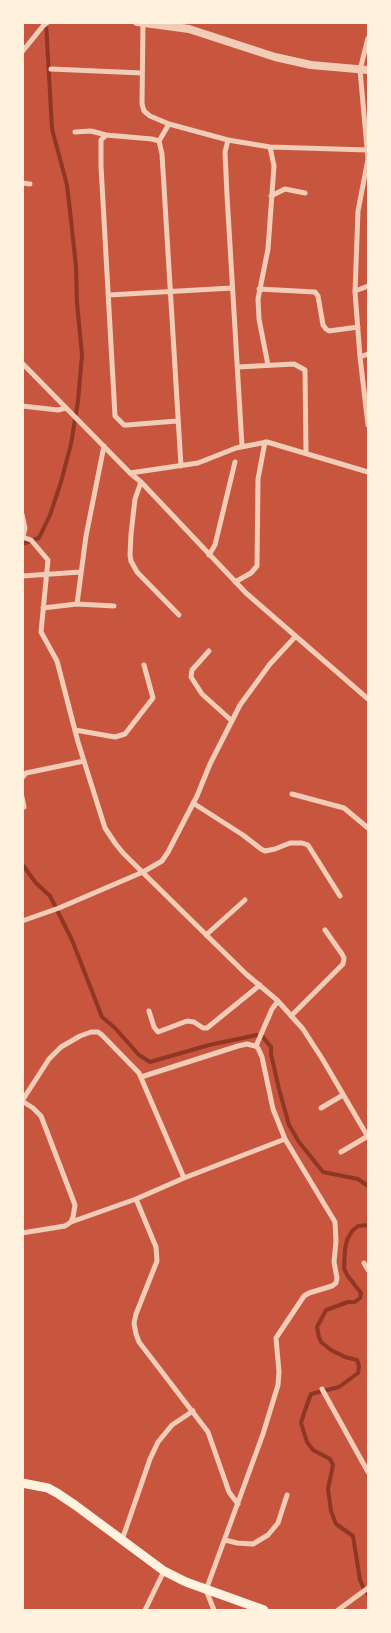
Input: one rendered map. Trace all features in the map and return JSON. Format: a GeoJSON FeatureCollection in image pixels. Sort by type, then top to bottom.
{"type":"FeatureCollection","features":[{"type":"Feature","properties":{"kind":"main road"},"geometry":{"type":"LineString","coordinates":[[22,1483],[48,1488],[57,1493],[164,1571],[206,1590],[264,1610]]}},
{"type":"Feature","properties":{"kind":"street"},"geometry":{"type":"LineString","coordinates":[[22,52],[48,22]]}},
{"type":"Feature","properties":{"kind":"street"},"geometry":{"type":"LineString","coordinates":[[137,22],[189,29],[275,57],[311,65],[364,70]]}},
{"type":"Feature","properties":{"kind":"street"},"geometry":{"type":"LineString","coordinates":[[143,23],[142,104],[144,111],[150,116],[169,124],[228,140],[270,147],[368,150]]}},
{"type":"Feature","properties":{"kind":"street"},"geometry":{"type":"LineString","coordinates":[[368,38],[364,70],[368,159],[358,211],[355,291],[368,425]]}},
{"type":"Feature","properties":{"kind":"street"},"geometry":{"type":"LineString","coordinates":[[51,69],[142,73]]}},
{"type":"Feature","properties":{"kind":"street"},"geometry":{"type":"LineString","coordinates":[[169,124],[159,141],[162,154],[181,466]]}},
{"type":"Feature","properties":{"kind":"street"},"geometry":{"type":"LineString","coordinates":[[75,132],[92,131],[106,135],[159,141]]}},
{"type":"Feature","properties":{"kind":"street"},"geometry":{"type":"LineString","coordinates":[[106,135],[101,140],[101,149],[115,416],[127,426],[177,421]]}},
{"type":"Feature","properties":{"kind":"street"},"geometry":{"type":"LineString","coordinates":[[228,140],[225,152],[242,446]]}},
{"type":"Feature","properties":{"kind":"street"},"geometry":{"type":"LineString","coordinates":[[268,365],[259,319],[258,299],[267,256],[274,166],[270,147]]}},
{"type":"Feature","properties":{"kind":"street"},"geometry":{"type":"LineString","coordinates":[[22,183],[30,184]]}},
{"type":"Feature","properties":{"kind":"street"},"geometry":{"type":"LineString","coordinates":[[271,196],[285,189],[305,193]]}},
{"type":"Feature","properties":{"kind":"street"},"geometry":{"type":"LineString","coordinates":[[355,291],[368,286]]}},
{"type":"Feature","properties":{"kind":"street"},"geometry":{"type":"LineString","coordinates":[[109,295],[232,288]]}},
{"type":"Feature","properties":{"kind":"street"},"geometry":{"type":"LineString","coordinates":[[259,289],[315,292],[318,296],[323,325],[326,330],[358,326]]}},
{"type":"Feature","properties":{"kind":"street"},"geometry":{"type":"LineString","coordinates":[[360,356],[368,354]]}},
{"type":"Feature","properties":{"kind":"street"},"geometry":{"type":"LineString","coordinates":[[22,363],[141,482],[235,582],[295,637],[368,699]]}},
{"type":"Feature","properties":{"kind":"street"},"geometry":{"type":"LineString","coordinates":[[238,367],[296,364],[305,370],[306,453]]}},
{"type":"Feature","properties":{"kind":"street"},"geometry":{"type":"LineString","coordinates":[[22,406],[58,410],[67,408]]}},
{"type":"Feature","properties":{"kind":"street"},"geometry":{"type":"LineString","coordinates":[[235,582],[251,573],[257,566],[258,479],[266,442]]}},
{"type":"Feature","properties":{"kind":"street"},"geometry":{"type":"LineString","coordinates":[[130,473],[198,463],[242,446],[266,442],[368,472]]}},
{"type":"Feature","properties":{"kind":"street"},"geometry":{"type":"LineString","coordinates":[[77,604],[86,536],[104,446]]}},
{"type":"Feature","properties":{"kind":"street"},"geometry":{"type":"LineString","coordinates":[[210,555],[215,545],[234,462]]}},
{"type":"Feature","properties":{"kind":"street"},"geometry":{"type":"LineString","coordinates":[[141,482],[135,499],[131,534],[131,561],[137,572],[179,615]]}},
{"type":"Feature","properties":{"kind":"street"},"geometry":{"type":"LineString","coordinates":[[22,514],[25,528],[23,537],[31,540],[48,560],[41,632],[57,661],[75,730],[105,828],[118,848],[206,935],[278,1001],[306,1034],[368,1137],[341,1152]]}},
{"type":"Feature","properties":{"kind":"street"},"geometry":{"type":"LineString","coordinates":[[22,576],[81,572]]}},
{"type":"Feature","properties":{"kind":"street"},"geometry":{"type":"LineString","coordinates":[[43,608],[77,604],[114,606]]}},
{"type":"Feature","properties":{"kind":"street"},"geometry":{"type":"LineString","coordinates":[[22,921],[59,908],[156,865],[168,852],[194,803],[210,764],[240,705],[270,664],[295,637]]}},
{"type":"Feature","properties":{"kind":"street"},"geometry":{"type":"LineString","coordinates":[[209,651],[192,670],[190,677],[202,694],[232,721]]}},
{"type":"Feature","properties":{"kind":"street"},"geometry":{"type":"LineString","coordinates":[[75,730],[115,736],[125,734],[153,698],[144,666]]}},
{"type":"Feature","properties":{"kind":"street"},"geometry":{"type":"LineString","coordinates":[[22,778],[26,773],[84,761]]}},
{"type":"Feature","properties":{"kind":"street"},"geometry":{"type":"LineString","coordinates":[[292,794],[344,808],[368,828]]}},
{"type":"Feature","properties":{"kind":"street"},"geometry":{"type":"LineString","coordinates":[[22,797],[24,806]]}},
{"type":"Feature","properties":{"kind":"street"},"geometry":{"type":"LineString","coordinates":[[194,803],[265,851],[290,843],[308,845],[340,896]]}},
{"type":"Feature","properties":{"kind":"street"},"geometry":{"type":"LineString","coordinates":[[206,935],[245,900]]}},
{"type":"Feature","properties":{"kind":"street"},"geometry":{"type":"LineString","coordinates":[[291,1016],[343,964],[344,958],[342,954],[325,930]]}},
{"type":"Feature","properties":{"kind":"street"},"geometry":{"type":"LineString","coordinates":[[148,1011],[158,1032],[187,1021],[207,1028],[260,985]]}},
{"type":"Feature","properties":{"kind":"street"},"geometry":{"type":"LineString","coordinates":[[256,1046],[272,1009],[278,1001]]}},
{"type":"Feature","properties":{"kind":"street"},"geometry":{"type":"LineString","coordinates":[[71,1222],[75,1211],[74,1200],[45,1125],[38,1112],[22,1101],[49,1059],[61,1047],[67,1042],[91,1032],[98,1032],[102,1035],[139,1073],[184,1178]]}},
{"type":"Feature","properties":{"kind":"street"},"geometry":{"type":"LineString","coordinates":[[141,1077],[238,1046],[247,1044],[256,1046],[262,1057],[273,1109],[285,1139],[335,1222],[334,1262],[336,1283],[304,1296],[276,1338],[279,1372],[278,1386],[263,1434],[206,1590],[214,1610]]}},
{"type":"Feature","properties":{"kind":"street"},"geometry":{"type":"LineString","coordinates":[[321,1108],[344,1095]]}},
{"type":"Feature","properties":{"kind":"street"},"geometry":{"type":"LineString","coordinates":[[22,1233],[65,1226],[71,1222],[136,1199],[184,1178],[285,1139]]}},
{"type":"Feature","properties":{"kind":"street"},"geometry":{"type":"LineString","coordinates":[[136,1199],[156,1247],[158,1261],[136,1314],[135,1330],[139,1342],[193,1411],[212,1439],[229,1492],[238,1504]]}},
{"type":"Feature","properties":{"kind":"street"},"geometry":{"type":"LineString","coordinates":[[364,1263],[368,1270]]}},
{"type":"Feature","properties":{"kind":"street"},"geometry":{"type":"LineString","coordinates":[[322,1389],[368,1472]]}},
{"type":"Feature","properties":{"kind":"street"},"geometry":{"type":"LineString","coordinates":[[122,1540],[150,1459],[158,1442],[172,1425],[193,1411]]}},
{"type":"Feature","properties":{"kind":"street"},"geometry":{"type":"LineString","coordinates":[[363,1462],[368,1458]]}},
{"type":"Feature","properties":{"kind":"street"},"geometry":{"type":"LineString","coordinates":[[225,1540],[253,1544],[268,1535],[278,1523],[287,1495]]}},
{"type":"Feature","properties":{"kind":"street"},"geometry":{"type":"LineString","coordinates":[[145,1610],[164,1571]]}},
{"type":"Feature","properties":{"kind":"street"},"geometry":{"type":"LineString","coordinates":[[338,1610],[368,1588]]}},
{"type":"Feature","properties":{"kind":"waterway"},"geometry":{"type":"LineString","coordinates":[[22,544],[39,538],[50,515],[61,482],[71,444],[78,401],[82,355],[76,266],[67,185],[52,129],[46,22]]}},
{"type":"Feature","properties":{"kind":"waterway"},"geometry":{"type":"LineString","coordinates":[[22,864],[36,883],[50,896],[72,940],[102,1017],[115,1028],[139,1055],[150,1062],[209,1045],[257,1035],[263,1037],[271,1047],[279,1089],[289,1125],[299,1142],[323,1172],[358,1179],[368,1186]]}},
{"type":"Feature","properties":{"kind":"waterway"},"geometry":{"type":"LineString","coordinates":[[368,1225],[358,1226],[352,1231],[345,1249],[344,1268],[361,1293],[360,1298],[355,1302],[348,1302],[326,1310],[317,1327],[321,1342],[331,1350],[345,1357],[357,1360],[359,1366],[358,1373],[339,1387],[311,1394],[301,1423],[307,1442],[313,1450],[330,1459],[333,1465],[328,1489],[331,1511],[336,1524],[353,1536],[360,1580],[368,1594]]}}]}
